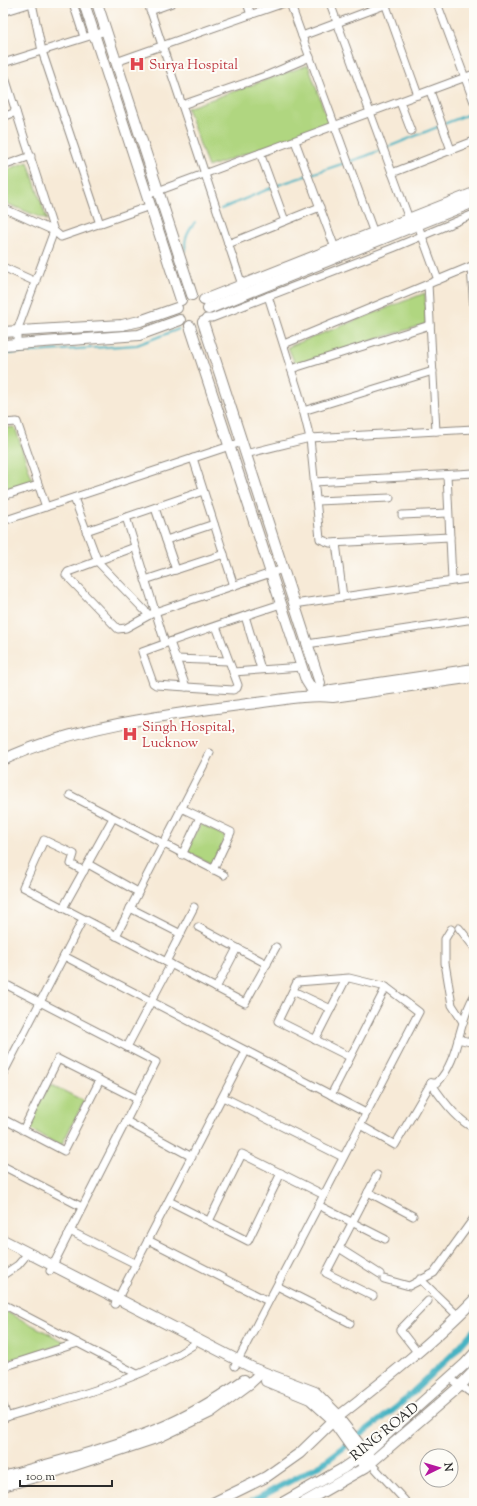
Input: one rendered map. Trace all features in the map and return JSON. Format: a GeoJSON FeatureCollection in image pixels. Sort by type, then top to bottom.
{"type":"FeatureCollection","features":[{"type":"Feature","properties":{"kind":"street"},"geometry":{"type":"LineString","coordinates":[[3,12],[29,3],[42,51],[100,224]]}},
{"type":"Feature","properties":{"kind":"street"},"geometry":{"type":"LineString","coordinates":[[73,3],[84,37]]}},
{"type":"Feature","properties":{"kind":"street"},"geometry":{"type":"LineString","coordinates":[[84,3],[147,195],[179,304]]}},
{"type":"Feature","properties":{"kind":"street"},"geometry":{"type":"LineString","coordinates":[[97,3],[192,295]]}},
{"type":"Feature","properties":{"kind":"street"},"geometry":{"type":"LineString","coordinates":[[148,3],[242,285]]}},
{"type":"Feature","properties":{"kind":"street"},"geometry":{"type":"LineString","coordinates":[[150,11],[172,3]]}},
{"type":"Feature","properties":{"kind":"street"},"geometry":{"type":"LineString","coordinates":[[247,3],[251,15]]}},
{"type":"Feature","properties":{"kind":"street"},"geometry":{"type":"LineString","coordinates":[[116,62],[284,3]]}},
{"type":"Feature","properties":{"kind":"street"},"geometry":{"type":"LineString","coordinates":[[290,3],[376,237]]}},
{"type":"Feature","properties":{"kind":"street"},"geometry":{"type":"LineString","coordinates":[[330,3],[409,219],[418,225],[438,280]]}},
{"type":"Feature","properties":{"kind":"street"},"geometry":{"type":"LineString","coordinates":[[437,3],[474,102]]}},
{"type":"Feature","properties":{"kind":"street"},"geometry":{"type":"LineString","coordinates":[[302,36],[387,4],[418,95]]}},
{"type":"Feature","properties":{"kind":"street"},"geometry":{"type":"LineString","coordinates":[[3,63],[106,30]]}},
{"type":"Feature","properties":{"kind":"street"},"geometry":{"type":"LineString","coordinates":[[182,105],[268,75],[310,57]]}},
{"type":"Feature","properties":{"kind":"street"},"geometry":{"type":"LineString","coordinates":[[3,71],[54,231],[17,331],[18,344]]}},
{"type":"Feature","properties":{"kind":"street"},"geometry":{"type":"LineString","coordinates":[[147,195],[474,74]]}},
{"type":"Feature","properties":{"kind":"street"},"geometry":{"type":"LineString","coordinates":[[430,91],[451,150]]}},
{"type":"Feature","properties":{"kind":"street"},"geometry":{"type":"LineString","coordinates":[[400,102],[411,131]]}},
{"type":"Feature","properties":{"kind":"street"},"geometry":{"type":"LineString","coordinates":[[3,117],[16,112]]}},
{"type":"Feature","properties":{"kind":"street"},"geometry":{"type":"LineString","coordinates":[[295,140],[335,248]]}},
{"type":"Feature","properties":{"kind":"street"},"geometry":{"type":"LineString","coordinates":[[392,173],[474,141]]}},
{"type":"Feature","properties":{"kind":"street"},"geometry":{"type":"LineString","coordinates":[[260,153],[285,221]]}},
{"type":"Feature","properties":{"kind":"street"},"geometry":{"type":"LineString","coordinates":[[3,166],[31,156]]}},
{"type":"Feature","properties":{"kind":"street"},"geometry":{"type":"LineString","coordinates":[[205,312],[376,237],[409,219],[474,193]]}},
{"type":"Feature","properties":{"kind":"street"},"geometry":{"type":"LineString","coordinates":[[316,696],[320,683],[242,442],[205,312],[200,296],[192,295],[183,297],[179,304],[177,315],[180,320],[190,326],[197,326],[205,312],[242,285],[335,248],[418,225],[474,202]]}},
{"type":"Feature","properties":{"kind":"street"},"geometry":{"type":"LineString","coordinates":[[3,208],[54,231],[61,237],[150,206]]}},
{"type":"Feature","properties":{"kind":"street"},"geometry":{"type":"LineString","coordinates":[[228,244],[320,207]]}},
{"type":"Feature","properties":{"kind":"street"},"geometry":{"type":"LineString","coordinates":[[205,312],[212,318],[422,236],[474,214]]}},
{"type":"Feature","properties":{"kind":"street"},"geometry":{"type":"LineString","coordinates":[[284,344],[472,266],[474,310]]}},
{"type":"Feature","properties":{"kind":"street"},"geometry":{"type":"LineString","coordinates":[[3,267],[36,282]]}},
{"type":"Feature","properties":{"kind":"street"},"geometry":{"type":"LineString","coordinates":[[428,284],[436,431]]}},
{"type":"Feature","properties":{"kind":"street"},"geometry":{"type":"LineString","coordinates":[[268,296],[284,344],[310,438],[320,539],[324,542],[336,543],[450,537]]}},
{"type":"Feature","properties":{"kind":"street"},"geometry":{"type":"LineString","coordinates":[[3,332],[122,325],[140,321],[179,304]]}},
{"type":"Feature","properties":{"kind":"street"},"geometry":{"type":"LineString","coordinates":[[3,345],[139,335],[180,320]]}},
{"type":"Feature","properties":{"kind":"street"},"geometry":{"type":"LineString","coordinates":[[291,369],[430,325]]}},
{"type":"Feature","properties":{"kind":"street"},"geometry":{"type":"LineString","coordinates":[[190,326],[306,680],[316,696]]}},
{"type":"Feature","properties":{"kind":"street"},"geometry":{"type":"LineString","coordinates":[[3,327],[17,331]]}},
{"type":"Feature","properties":{"kind":"street"},"geometry":{"type":"LineString","coordinates":[[303,411],[433,371]]}},
{"type":"Feature","properties":{"kind":"street"},"geometry":{"type":"LineString","coordinates":[[3,423],[17,422],[46,508]]}},
{"type":"Feature","properties":{"kind":"street"},"geometry":{"type":"LineString","coordinates":[[246,454],[310,438],[474,429]]}},
{"type":"Feature","properties":{"kind":"street"},"geometry":{"type":"LineString","coordinates":[[3,521],[242,442]]}},
{"type":"Feature","properties":{"kind":"street"},"geometry":{"type":"LineString","coordinates":[[193,458],[234,586]]}},
{"type":"Feature","properties":{"kind":"street"},"geometry":{"type":"LineString","coordinates":[[314,482],[474,473]]}},
{"type":"Feature","properties":{"kind":"street"},"geometry":{"type":"LineString","coordinates":[[447,475],[452,580]]}},
{"type":"Feature","properties":{"kind":"street"},"geometry":{"type":"LineString","coordinates":[[3,496],[38,485]]}},
{"type":"Feature","properties":{"kind":"street"},"geometry":{"type":"LineString","coordinates":[[86,531],[203,491]]}},
{"type":"Feature","properties":{"kind":"street"},"geometry":{"type":"LineString","coordinates":[[74,498],[98,562],[152,613]]}},
{"type":"Feature","properties":{"kind":"street"},"geometry":{"type":"LineString","coordinates":[[316,501],[390,498]]}},
{"type":"Feature","properties":{"kind":"street"},"geometry":{"type":"LineString","coordinates":[[155,508],[176,570]]}},
{"type":"Feature","properties":{"kind":"street"},"geometry":{"type":"LineString","coordinates":[[402,515],[448,513]]}},
{"type":"Feature","properties":{"kind":"street"},"geometry":{"type":"LineString","coordinates":[[126,517],[145,580],[152,613],[168,642],[186,687]]}},
{"type":"Feature","properties":{"kind":"street"},"geometry":{"type":"LineString","coordinates":[[166,540],[214,524]]}},
{"type":"Feature","properties":{"kind":"street"},"geometry":{"type":"LineString","coordinates":[[336,543],[344,597]]}},
{"type":"Feature","properties":{"kind":"street"},"geometry":{"type":"LineString","coordinates":[[135,547],[68,572],[66,575],[118,629],[126,628],[152,613],[283,569]]}},
{"type":"Feature","properties":{"kind":"street"},"geometry":{"type":"LineString","coordinates":[[145,580],[224,554]]}},
{"type":"Feature","properties":{"kind":"street"},"geometry":{"type":"LineString","coordinates":[[294,604],[474,578]]}},
{"type":"Feature","properties":{"kind":"street"},"geometry":{"type":"LineString","coordinates":[[216,626],[238,685],[237,688],[233,690],[156,685],[151,680],[142,652],[168,642],[281,604]]}},
{"type":"Feature","properties":{"kind":"street"},"geometry":{"type":"LineString","coordinates":[[245,616],[261,670]]}},
{"type":"Feature","properties":{"kind":"street"},"geometry":{"type":"LineString","coordinates":[[307,644],[474,618]]}},
{"type":"Feature","properties":{"kind":"street"},"geometry":{"type":"LineString","coordinates":[[176,660],[228,661]]}},
{"type":"Feature","properties":{"kind":"street"},"geometry":{"type":"LineString","coordinates":[[233,672],[302,667]]}},
{"type":"Feature","properties":{"kind":"street"},"geometry":{"type":"LineString","coordinates":[[316,696],[332,690],[474,669]]}},
{"type":"Feature","properties":{"kind":"street"},"geometry":{"type":"LineString","coordinates":[[3,760],[20,752],[71,736],[134,722],[222,708],[316,696],[333,697],[474,676]]}},
{"type":"Feature","properties":{"kind":"street"},"geometry":{"type":"LineString","coordinates":[[116,936],[210,753]]}},
{"type":"Feature","properties":{"kind":"street"},"geometry":{"type":"LineString","coordinates":[[70,795],[182,855],[224,875]]}},
{"type":"Feature","properties":{"kind":"street"},"geometry":{"type":"LineString","coordinates":[[181,808],[231,832],[213,870]]}},
{"type":"Feature","properties":{"kind":"street"},"geometry":{"type":"LineString","coordinates":[[182,855],[200,817]]}},
{"type":"Feature","properties":{"kind":"street"},"geometry":{"type":"LineString","coordinates":[[63,908],[113,818]]}},
{"type":"Feature","properties":{"kind":"street"},"geometry":{"type":"LineString","coordinates":[[84,871],[71,864],[74,854],[44,840],[23,887],[245,1003],[276,947]]}},
{"type":"Feature","properties":{"kind":"street"},"geometry":{"type":"LineString","coordinates":[[88,864],[138,892]]}},
{"type":"Feature","properties":{"kind":"street"},"geometry":{"type":"LineString","coordinates":[[127,1047],[151,1002],[194,907]]}},
{"type":"Feature","properties":{"kind":"street"},"geometry":{"type":"LineString","coordinates":[[130,908],[181,934]]}},
{"type":"Feature","properties":{"kind":"street"},"geometry":{"type":"LineString","coordinates":[[3,1074],[83,919]]}},
{"type":"Feature","properties":{"kind":"street"},"geometry":{"type":"LineString","coordinates":[[198,927],[267,964]]}},
{"type":"Feature","properties":{"kind":"street"},"geometry":{"type":"LineString","coordinates":[[463,1022],[452,1005],[445,963],[445,939],[455,928],[474,947]]}},
{"type":"Feature","properties":{"kind":"street"},"geometry":{"type":"LineString","coordinates":[[216,988],[237,948]]}},
{"type":"Feature","properties":{"kind":"street"},"geometry":{"type":"LineString","coordinates":[[64,956],[366,1113]]}},
{"type":"Feature","properties":{"kind":"street"},"geometry":{"type":"LineString","coordinates":[[316,1040],[346,979]]}},
{"type":"Feature","properties":{"kind":"street"},"geometry":{"type":"LineString","coordinates":[[236,1363],[419,1012],[386,987],[346,979],[297,982],[278,1021],[350,1057]]}},
{"type":"Feature","properties":{"kind":"street"},"geometry":{"type":"LineString","coordinates":[[3,983],[156,1062],[51,1268]]}},
{"type":"Feature","properties":{"kind":"street"},"geometry":{"type":"LineString","coordinates":[[331,1095],[386,987]]}},
{"type":"Feature","properties":{"kind":"street"},"geometry":{"type":"LineString","coordinates":[[293,990],[331,1009]]}},
{"type":"Feature","properties":{"kind":"street"},"geometry":{"type":"LineString","coordinates":[[431,1083],[437,1083],[447,1073],[463,1022],[471,1008],[474,996]]}},
{"type":"Feature","properties":{"kind":"street"},"geometry":{"type":"LineString","coordinates":[[458,1039],[474,1043]]}},
{"type":"Feature","properties":{"kind":"street"},"geometry":{"type":"LineString","coordinates":[[116,1301],[246,1051]]}},
{"type":"Feature","properties":{"kind":"street"},"geometry":{"type":"LineString","coordinates":[[23,1130],[58,1059],[137,1099]]}},
{"type":"Feature","properties":{"kind":"street"},"geometry":{"type":"LineString","coordinates":[[3,1119],[64,1151],[100,1080]]}},
{"type":"Feature","properties":{"kind":"street"},"geometry":{"type":"LineString","coordinates":[[360,1125],[395,1145],[431,1083]]}},
{"type":"Feature","properties":{"kind":"street"},"geometry":{"type":"LineString","coordinates":[[431,1083],[442,1099],[455,1111],[460,1120],[474,1128]]}},
{"type":"Feature","properties":{"kind":"street"},"geometry":{"type":"LineString","coordinates":[[222,1097],[343,1157]]}},
{"type":"Feature","properties":{"kind":"street"},"geometry":{"type":"LineString","coordinates":[[126,1121],[192,1157]]}},
{"type":"Feature","properties":{"kind":"street"},"geometry":{"type":"LineString","coordinates":[[209,1221],[242,1154],[324,1195]]}},
{"type":"Feature","properties":{"kind":"street"},"geometry":{"type":"LineString","coordinates":[[3,1166],[82,1207]]}},
{"type":"Feature","properties":{"kind":"street"},"geometry":{"type":"LineString","coordinates":[[169,1201],[248,1241],[282,1173]]}},
{"type":"Feature","properties":{"kind":"street"},"geometry":{"type":"LineString","coordinates":[[373,1296],[326,1273],[377,1176]]}},
{"type":"Feature","properties":{"kind":"street"},"geometry":{"type":"LineString","coordinates":[[368,1192],[412,1216]]}},
{"type":"Feature","properties":{"kind":"street"},"geometry":{"type":"LineString","coordinates":[[318,1206],[384,1239]]}},
{"type":"Feature","properties":{"kind":"street"},"geometry":{"type":"LineString","coordinates":[[339,1248],[382,1277],[409,1286],[434,1273],[474,1218]]}},
{"type":"Feature","properties":{"kind":"street"},"geometry":{"type":"LineString","coordinates":[[70,1231],[136,1264]]}},
{"type":"Feature","properties":{"kind":"street"},"geometry":{"type":"LineString","coordinates":[[3,1240],[51,1268],[236,1363],[257,1373],[315,1392],[365,1457],[407,1503]]}},
{"type":"Feature","properties":{"kind":"street"},"geometry":{"type":"LineString","coordinates":[[148,1240],[268,1302]]}},
{"type":"Feature","properties":{"kind":"street"},"geometry":{"type":"LineString","coordinates":[[3,1247],[24,1258],[51,1268]]}},
{"type":"Feature","properties":{"kind":"street"},"geometry":{"type":"LineString","coordinates":[[3,1275],[18,1265],[24,1258]]}},
{"type":"Feature","properties":{"kind":"street"},"geometry":{"type":"LineString","coordinates":[[420,1279],[458,1316]]}},
{"type":"Feature","properties":{"kind":"street"},"geometry":{"type":"LineString","coordinates":[[276,1286],[350,1323]]}},
{"type":"Feature","properties":{"kind":"street"},"geometry":{"type":"LineString","coordinates":[[213,1503],[266,1477],[300,1453],[336,1419],[418,1353],[474,1300]]}},
{"type":"Feature","properties":{"kind":"street"},"geometry":{"type":"LineString","coordinates":[[116,1301],[193,1345],[236,1363]]}},
{"type":"Feature","properties":{"kind":"street"},"geometry":{"type":"LineString","coordinates":[[418,1353],[400,1330],[428,1301]]}},
{"type":"Feature","properties":{"kind":"street"},"geometry":{"type":"LineString","coordinates":[[3,1304],[137,1374]]}},
{"type":"Feature","properties":{"kind":"street"},"geometry":{"type":"LineString","coordinates":[[3,1367],[78,1343]]}},
{"type":"Feature","properties":{"kind":"street"},"geometry":{"type":"LineString","coordinates":[[3,1405],[5,1418],[106,1386],[137,1374],[173,1359],[193,1345]]}},
{"type":"Feature","properties":{"kind":"street"},"geometry":{"type":"LineString","coordinates":[[282,1503],[365,1457],[474,1354]]}},
{"type":"Feature","properties":{"kind":"street","name":"RING ROAD"},"geometry":{"type":"LineString","coordinates":[[303,1503],[460,1386],[474,1371]]}},
{"type":"Feature","properties":{"kind":"street"},"geometry":{"type":"LineString","coordinates":[[3,1486],[166,1430],[211,1412],[257,1373]]}},
{"type":"Feature","properties":{"kind":"street"},"geometry":{"type":"LineString","coordinates":[[450,1378],[474,1395]]}},
{"type":"Feature","properties":{"kind":"street"},"geometry":{"type":"LineString","coordinates":[[3,1477],[78,1460]]}},
{"type":"Feature","properties":{"kind":"green space"},"geometry":{"type":"Polygon","coordinates":[[[308,65],[329,124],[208,167],[187,108],[308,65]]]}},
{"type":"Feature","properties":{"kind":"green space"},"geometry":{"type":"Polygon","coordinates":[[[28,162],[47,220],[3,202],[3,171],[28,162]]]}},
{"type":"Feature","properties":{"kind":"green space"},"geometry":{"type":"Polygon","coordinates":[[[425,293],[426,324],[295,364],[288,347],[425,293]]]}},
{"type":"Feature","properties":{"kind":"green space"},"geometry":{"type":"Polygon","coordinates":[[[15,427],[33,482],[3,491],[3,428],[15,427]]]}},
{"type":"Feature","properties":{"kind":"green space"},"geometry":{"type":"Polygon","coordinates":[[[201,824],[226,837],[212,864],[186,851],[201,824]]]}},
{"type":"Feature","properties":{"kind":"green space"},"geometry":{"type":"Polygon","coordinates":[[[50,1084],[84,1101],[61,1146],[27,1128],[50,1084]]]}},
{"type":"Feature","properties":{"kind":"green space"},"geometry":{"type":"Polygon","coordinates":[[[3,1310],[67,1343],[3,1362],[3,1310]]]}},
{"type":"Feature","properties":{"kind":"waterway"},"geometry":{"type":"LineString","coordinates":[[444,124],[474,112]]}},
{"type":"Feature","properties":{"kind":"waterway"},"geometry":{"type":"LineString","coordinates":[[275,186],[366,156],[440,126]]}},
{"type":"Feature","properties":{"kind":"waterway"},"geometry":{"type":"LineString","coordinates":[[221,209],[271,188]]}},
{"type":"Feature","properties":{"kind":"waterway"},"geometry":{"type":"LineString","coordinates":[[186,251],[185,243],[187,236],[195,222]]}},
{"type":"Feature","properties":{"kind":"waterway"},"geometry":{"type":"LineString","coordinates":[[3,354],[137,345],[179,329]]}},
{"type":"Feature","properties":{"kind":"waterway"},"geometry":{"type":"LineString","coordinates":[[249,1503],[322,1464],[397,1407],[452,1355],[474,1330]]}},
{"type":"Feature","properties":{"kind":"place","name":"Surya Hospital"},"geometry":{"type":"Point","coordinates":[137,64]}},
{"type":"Feature","properties":{"kind":"place","name":"Singh Hospital, Lucknow"},"geometry":{"type":"Point","coordinates":[130,734]}}]}
